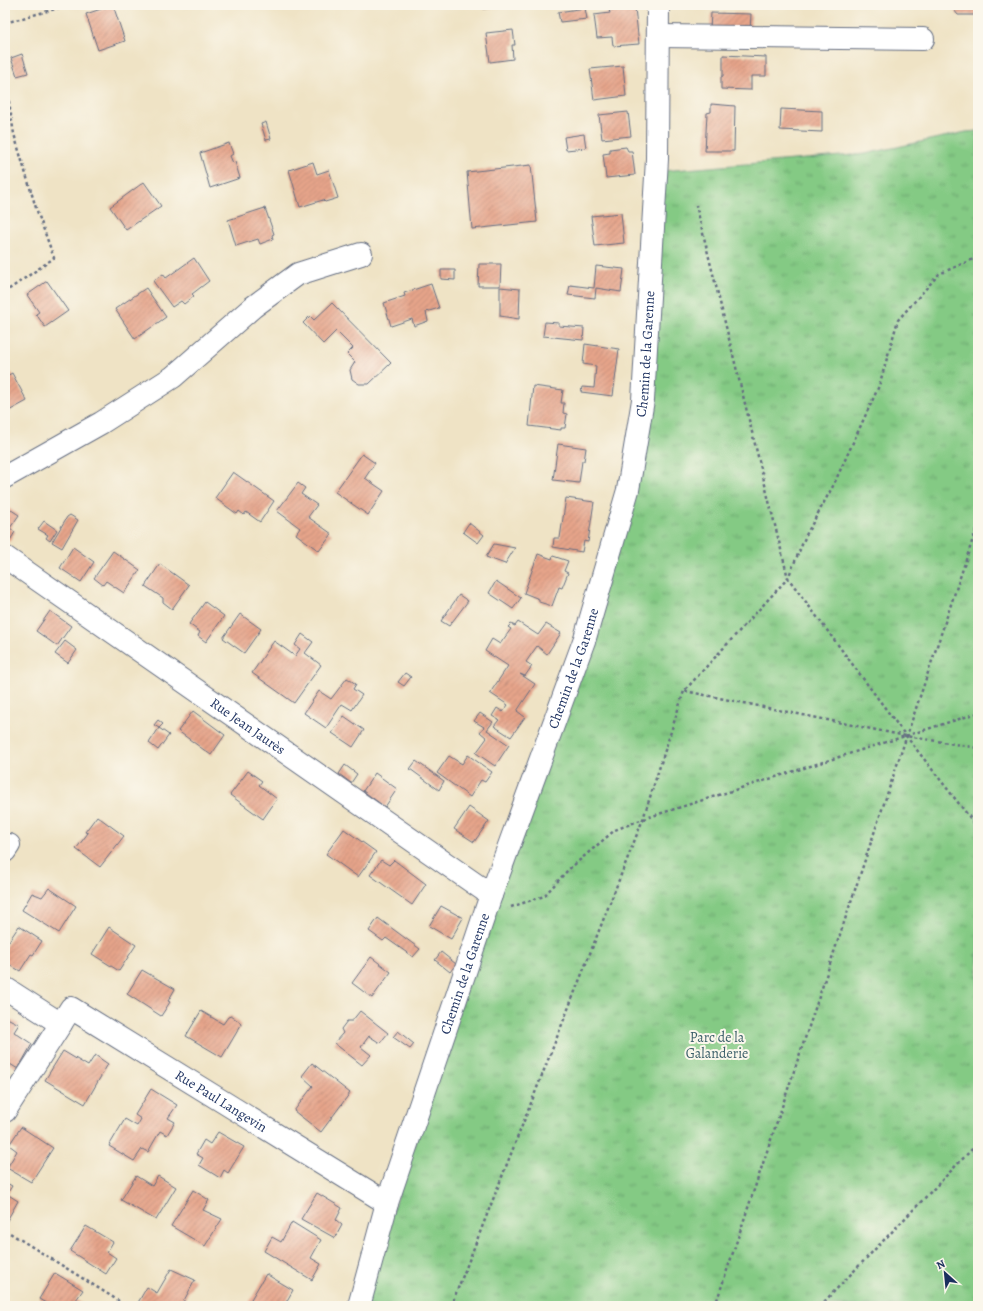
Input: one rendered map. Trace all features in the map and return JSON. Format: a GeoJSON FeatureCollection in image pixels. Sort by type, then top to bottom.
{"type":"FeatureCollection","features":[{"type":"Feature","properties":{"kind":"street","name":"Chemin de la Garenne"},"geometry":{"type":"LineString","coordinates":[[359,1306],[387,1203],[491,895],[585,638],[628,490],[643,400],[657,159],[658,5]]}},
{"type":"Feature","properties":{"kind":"street"},"geometry":{"type":"LineString","coordinates":[[658,36],[923,39]]}},
{"type":"Feature","properties":{"kind":"street"},"geometry":{"type":"LineString","coordinates":[[5,477],[101,424],[174,377],[253,307],[298,274],[361,254]]}},
{"type":"Feature","properties":{"kind":"street","name":"Rue Jean Jaurès"},"geometry":{"type":"LineString","coordinates":[[5,557],[491,895]]}},
{"type":"Feature","properties":{"kind":"street"},"geometry":{"type":"LineString","coordinates":[[5,988],[61,1024]]}},
{"type":"Feature","properties":{"kind":"street","name":"Rue Paul Langevin"},"geometry":{"type":"LineString","coordinates":[[5,1111],[70,1008],[387,1203]]}},
{"type":"Feature","properties":{"kind":"path"},"geometry":{"type":"LineString","coordinates":[[5,22],[69,5]]}},
{"type":"Feature","properties":{"kind":"path"},"geometry":{"type":"LineString","coordinates":[[5,77],[14,134],[36,208],[54,258],[5,292]]}},
{"type":"Feature","properties":{"kind":"path"},"geometry":{"type":"LineString","coordinates":[[696,205],[788,578],[906,736],[978,828]]}},
{"type":"Feature","properties":{"kind":"path"},"geometry":{"type":"LineString","coordinates":[[452,1306],[643,820],[684,691],[788,578],[806,536],[833,486],[878,386],[898,320],[939,274],[978,257]]}},
{"type":"Feature","properties":{"kind":"path"},"geometry":{"type":"LineString","coordinates":[[716,1306],[978,524]]}},
{"type":"Feature","properties":{"kind":"path"},"geometry":{"type":"LineString","coordinates":[[684,691],[906,736],[978,748]]}},
{"type":"Feature","properties":{"kind":"path"},"geometry":{"type":"LineString","coordinates":[[491,895],[512,908],[544,896],[568,870],[615,830],[978,713]]}},
{"type":"Feature","properties":{"kind":"path"},"geometry":{"type":"LineString","coordinates":[[820,1306],[978,1143]]}},
{"type":"Feature","properties":{"kind":"path"},"geometry":{"type":"LineString","coordinates":[[5,1230],[119,1301]]}},
{"type":"Feature","properties":{"kind":"green space","name":"Parc de la Galanderie"},"geometry":{"type":"Polygon","coordinates":[[[978,131],[978,1306],[361,1306],[630,491],[662,171],[865,154],[966,132],[978,131]]]}},
{"type":"Feature","properties":{"kind":"building"},"geometry":{"type":"Polygon","coordinates":[[[113,5],[125,41],[98,50],[86,14],[113,5]]]}},
{"type":"Feature","properties":{"kind":"building"},"geometry":{"type":"Polygon","coordinates":[[[482,5],[511,5],[511,6],[483,9],[482,5]]]}},
{"type":"Feature","properties":{"kind":"building"},"geometry":{"type":"Polygon","coordinates":[[[954,5],[978,5],[978,15],[958,15],[954,10],[954,5]]]}},
{"type":"Feature","properties":{"kind":"building"},"geometry":{"type":"Polygon","coordinates":[[[585,8],[587,19],[560,22],[558,12],[585,8]]]}},
{"type":"Feature","properties":{"kind":"building"},"geometry":{"type":"Polygon","coordinates":[[[635,8],[639,44],[613,46],[612,37],[597,38],[594,15],[610,13],[609,10],[635,8]]]}},
{"type":"Feature","properties":{"kind":"building"},"geometry":{"type":"Polygon","coordinates":[[[711,13],[751,14],[750,31],[710,30],[711,13]]]}},
{"type":"Feature","properties":{"kind":"building"},"geometry":{"type":"Polygon","coordinates":[[[513,30],[515,45],[512,45],[513,59],[490,62],[486,33],[513,30]]]}},
{"type":"Feature","properties":{"kind":"building"},"geometry":{"type":"Polygon","coordinates":[[[22,54],[28,73],[17,76],[11,58],[22,54]]]}},
{"type":"Feature","properties":{"kind":"building"},"geometry":{"type":"Polygon","coordinates":[[[723,55],[766,57],[766,76],[751,76],[751,90],[721,89],[721,77],[723,76],[723,55]]]}},
{"type":"Feature","properties":{"kind":"building"},"geometry":{"type":"Polygon","coordinates":[[[623,66],[626,96],[594,100],[590,69],[623,66]]]}},
{"type":"Feature","properties":{"kind":"building"},"geometry":{"type":"Polygon","coordinates":[[[711,104],[735,106],[734,151],[705,151],[707,113],[711,112],[711,104]]]}},
{"type":"Feature","properties":{"kind":"building"},"geometry":{"type":"Polygon","coordinates":[[[781,109],[822,111],[822,132],[780,130],[781,109]]]}},
{"type":"Feature","properties":{"kind":"building"},"geometry":{"type":"Polygon","coordinates":[[[628,112],[631,136],[602,139],[599,115],[628,112]]]}},
{"type":"Feature","properties":{"kind":"building"},"geometry":{"type":"Polygon","coordinates":[[[266,122],[271,139],[266,140],[261,124],[266,122]]]}},
{"type":"Feature","properties":{"kind":"building"},"geometry":{"type":"Polygon","coordinates":[[[584,134],[586,148],[566,150],[564,137],[584,134]]]}},
{"type":"Feature","properties":{"kind":"building"},"geometry":{"type":"Polygon","coordinates":[[[229,143],[233,154],[230,156],[233,163],[235,162],[240,178],[210,188],[200,153],[229,143]]]}},
{"type":"Feature","properties":{"kind":"building"},"geometry":{"type":"Polygon","coordinates":[[[626,147],[628,151],[632,151],[635,175],[606,178],[603,154],[610,153],[610,149],[626,147]]]}},
{"type":"Feature","properties":{"kind":"building"},"geometry":{"type":"Polygon","coordinates":[[[313,162],[317,174],[329,170],[338,198],[325,202],[323,200],[300,207],[289,170],[313,162]]]}},
{"type":"Feature","properties":{"kind":"building"},"geometry":{"type":"Polygon","coordinates":[[[531,165],[537,222],[472,229],[467,172],[531,165]]]}},
{"type":"Feature","properties":{"kind":"building"},"geometry":{"type":"Polygon","coordinates":[[[144,182],[161,206],[126,230],[110,207],[144,182]]]}},
{"type":"Feature","properties":{"kind":"building"},"geometry":{"type":"Polygon","coordinates":[[[265,208],[274,234],[272,235],[273,239],[260,244],[258,239],[236,246],[228,220],[265,208]]]}},
{"type":"Feature","properties":{"kind":"building"},"geometry":{"type":"Polygon","coordinates":[[[621,213],[624,243],[595,246],[591,216],[621,213]]]}},
{"type":"Feature","properties":{"kind":"building"},"geometry":{"type":"Polygon","coordinates":[[[194,258],[209,281],[192,294],[194,296],[184,304],[181,301],[172,307],[153,281],[163,274],[166,278],[194,258]]]}},
{"type":"Feature","properties":{"kind":"building"},"geometry":{"type":"Polygon","coordinates":[[[479,264],[501,264],[500,286],[478,286],[479,264]]]}},
{"type":"Feature","properties":{"kind":"building"},"geometry":{"type":"Polygon","coordinates":[[[596,266],[624,269],[621,292],[596,288],[595,298],[568,295],[570,285],[594,288],[596,266]]]}},
{"type":"Feature","properties":{"kind":"building"},"geometry":{"type":"Polygon","coordinates":[[[441,270],[455,270],[455,280],[441,279],[441,270]]]}},
{"type":"Feature","properties":{"kind":"building"},"geometry":{"type":"Polygon","coordinates":[[[47,281],[68,311],[45,327],[36,314],[39,312],[27,295],[47,281]]]}},
{"type":"Feature","properties":{"kind":"building"},"geometry":{"type":"Polygon","coordinates":[[[431,284],[439,308],[426,312],[428,321],[414,326],[412,319],[391,326],[384,303],[405,296],[404,293],[431,284]]]}},
{"type":"Feature","properties":{"kind":"building"},"geometry":{"type":"Polygon","coordinates":[[[500,287],[520,289],[519,319],[500,316],[500,287]]]}},
{"type":"Feature","properties":{"kind":"building"},"geometry":{"type":"Polygon","coordinates":[[[146,288],[166,317],[135,339],[115,309],[146,288]]]}},
{"type":"Feature","properties":{"kind":"building"},"geometry":{"type":"Polygon","coordinates":[[[332,303],[391,363],[369,384],[359,384],[352,379],[350,370],[355,362],[347,354],[353,348],[336,331],[323,344],[303,323],[310,316],[314,320],[332,303]]]}},
{"type":"Feature","properties":{"kind":"building"},"geometry":{"type":"Polygon","coordinates":[[[545,322],[559,323],[559,326],[584,328],[583,340],[543,336],[545,322]]]}},
{"type":"Feature","properties":{"kind":"building"},"geometry":{"type":"Polygon","coordinates":[[[585,344],[619,349],[613,396],[581,392],[582,387],[594,388],[596,366],[583,364],[585,344]]]}},
{"type":"Feature","properties":{"kind":"building"},"geometry":{"type":"Polygon","coordinates":[[[12,373],[27,401],[5,413],[5,377],[12,373]]]}},
{"type":"Feature","properties":{"kind":"building"},"geometry":{"type":"Polygon","coordinates":[[[533,386],[563,390],[561,403],[564,403],[563,413],[567,414],[565,428],[561,428],[561,430],[529,426],[533,386]]]}},
{"type":"Feature","properties":{"kind":"building"},"geometry":{"type":"Polygon","coordinates":[[[558,444],[586,448],[584,461],[582,461],[579,483],[553,480],[558,444]]]}},
{"type":"Feature","properties":{"kind":"building"},"geometry":{"type":"Polygon","coordinates":[[[362,454],[375,463],[365,478],[384,491],[368,515],[335,492],[362,454]]]}},
{"type":"Feature","properties":{"kind":"building"},"geometry":{"type":"Polygon","coordinates":[[[233,472],[274,501],[260,522],[246,512],[244,515],[239,511],[237,514],[215,498],[233,472]]]}},
{"type":"Feature","properties":{"kind":"building"},"geometry":{"type":"Polygon","coordinates":[[[298,483],[305,488],[301,494],[317,505],[308,517],[332,534],[319,551],[296,534],[300,528],[277,511],[298,483]]]}},
{"type":"Feature","properties":{"kind":"building"},"geometry":{"type":"Polygon","coordinates":[[[566,498],[594,502],[588,542],[584,541],[582,552],[553,547],[554,538],[560,538],[566,498]]]}},
{"type":"Feature","properties":{"kind":"building"},"geometry":{"type":"Polygon","coordinates":[[[5,506],[19,515],[10,528],[15,532],[9,542],[5,539],[5,506]]]}},
{"type":"Feature","properties":{"kind":"building"},"geometry":{"type":"Polygon","coordinates":[[[70,515],[78,520],[62,548],[52,542],[67,517],[70,515]]]}},
{"type":"Feature","properties":{"kind":"building"},"geometry":{"type":"Polygon","coordinates":[[[44,521],[57,530],[50,541],[46,538],[48,535],[38,529],[44,521]]]}},
{"type":"Feature","properties":{"kind":"building"},"geometry":{"type":"Polygon","coordinates":[[[469,523],[484,535],[478,543],[463,532],[469,523]]]}},
{"type":"Feature","properties":{"kind":"building"},"geometry":{"type":"Polygon","coordinates":[[[494,544],[515,548],[505,564],[486,557],[494,544]]]}},
{"type":"Feature","properties":{"kind":"building"},"geometry":{"type":"Polygon","coordinates":[[[73,547],[94,562],[81,582],[60,568],[73,547]]]}},
{"type":"Feature","properties":{"kind":"building"},"geometry":{"type":"Polygon","coordinates":[[[113,551],[140,570],[124,593],[106,581],[103,585],[94,578],[113,551]]]}},
{"type":"Feature","properties":{"kind":"building"},"geometry":{"type":"Polygon","coordinates":[[[538,554],[552,559],[553,556],[568,561],[564,571],[568,573],[562,588],[559,587],[552,606],[539,602],[539,599],[524,593],[538,554]]]}},
{"type":"Feature","properties":{"kind":"building"},"geometry":{"type":"Polygon","coordinates":[[[160,564],[189,585],[172,609],[163,602],[163,598],[145,586],[160,564]]]}},
{"type":"Feature","properties":{"kind":"building"},"geometry":{"type":"Polygon","coordinates":[[[496,581],[521,598],[513,609],[489,593],[496,581]]]}},
{"type":"Feature","properties":{"kind":"building"},"geometry":{"type":"Polygon","coordinates":[[[459,595],[468,601],[449,626],[441,621],[459,595]]]}},
{"type":"Feature","properties":{"kind":"building"},"geometry":{"type":"Polygon","coordinates":[[[205,602],[224,616],[206,642],[198,636],[200,632],[189,624],[205,602]]]}},
{"type":"Feature","properties":{"kind":"building"},"geometry":{"type":"Polygon","coordinates":[[[50,611],[71,626],[57,646],[36,631],[50,611]]]}},
{"type":"Feature","properties":{"kind":"building"},"geometry":{"type":"Polygon","coordinates":[[[240,614],[261,629],[244,653],[223,638],[240,614]]]}},
{"type":"Feature","properties":{"kind":"building"},"geometry":{"type":"Polygon","coordinates":[[[518,622],[538,635],[546,624],[561,633],[547,654],[537,646],[526,662],[532,666],[525,676],[520,674],[535,684],[517,711],[525,717],[511,737],[494,726],[499,720],[492,716],[497,708],[503,712],[508,705],[490,693],[508,666],[485,651],[492,639],[500,644],[511,629],[508,627],[511,624],[515,626],[518,622]]]}},
{"type":"Feature","properties":{"kind":"building"},"geometry":{"type":"Polygon","coordinates":[[[302,634],[313,642],[305,653],[321,665],[294,703],[252,673],[274,641],[295,656],[300,649],[295,645],[302,634]]]}},
{"type":"Feature","properties":{"kind":"building"},"geometry":{"type":"Polygon","coordinates":[[[65,641],[77,650],[68,663],[55,654],[65,641]]]}},
{"type":"Feature","properties":{"kind":"building"},"geometry":{"type":"Polygon","coordinates":[[[405,673],[411,677],[404,686],[398,682],[405,673]]]}},
{"type":"Feature","properties":{"kind":"building"},"geometry":{"type":"Polygon","coordinates":[[[347,678],[356,684],[353,689],[362,695],[352,710],[342,704],[326,728],[304,713],[319,691],[331,699],[347,678]]]}},
{"type":"Feature","properties":{"kind":"building"},"geometry":{"type":"Polygon","coordinates":[[[193,711],[225,735],[211,755],[178,731],[193,711]]]}},
{"type":"Feature","properties":{"kind":"building"},"geometry":{"type":"Polygon","coordinates":[[[480,713],[493,722],[487,730],[509,745],[495,766],[476,753],[487,738],[480,732],[484,727],[474,721],[480,713]]]}},
{"type":"Feature","properties":{"kind":"building"},"geometry":{"type":"Polygon","coordinates":[[[344,716],[364,730],[353,747],[332,733],[344,716]]]}},
{"type":"Feature","properties":{"kind":"building"},"geometry":{"type":"Polygon","coordinates":[[[158,720],[163,724],[159,728],[154,725],[158,720]]]}},
{"type":"Feature","properties":{"kind":"building"},"geometry":{"type":"Polygon","coordinates":[[[159,728],[169,735],[158,750],[149,743],[159,728]]]}},
{"type":"Feature","properties":{"kind":"building"},"geometry":{"type":"Polygon","coordinates":[[[468,755],[492,772],[485,782],[481,780],[470,797],[437,773],[449,756],[462,764],[468,755]]]}},
{"type":"Feature","properties":{"kind":"building"},"geometry":{"type":"Polygon","coordinates":[[[416,761],[444,781],[439,790],[410,769],[416,761]]]}},
{"type":"Feature","properties":{"kind":"building"},"geometry":{"type":"Polygon","coordinates":[[[345,765],[357,774],[351,783],[339,774],[345,765]]]}},
{"type":"Feature","properties":{"kind":"building"},"geometry":{"type":"Polygon","coordinates":[[[248,771],[262,781],[259,785],[277,799],[263,819],[230,795],[248,771]]]}},
{"type":"Feature","properties":{"kind":"building"},"geometry":{"type":"Polygon","coordinates":[[[375,773],[397,789],[385,807],[363,791],[375,773]]]}},
{"type":"Feature","properties":{"kind":"building"},"geometry":{"type":"Polygon","coordinates":[[[469,807],[489,821],[474,842],[454,829],[469,807]]]}},
{"type":"Feature","properties":{"kind":"building"},"geometry":{"type":"Polygon","coordinates":[[[97,816],[124,836],[100,867],[76,849],[88,833],[85,832],[97,816]]]}},
{"type":"Feature","properties":{"kind":"building"},"geometry":{"type":"Polygon","coordinates":[[[344,829],[376,852],[358,877],[326,854],[344,829]]]}},
{"type":"Feature","properties":{"kind":"building"},"geometry":{"type":"Polygon","coordinates":[[[381,860],[389,865],[394,860],[426,884],[412,905],[370,875],[381,860]]]}},
{"type":"Feature","properties":{"kind":"building"},"geometry":{"type":"Polygon","coordinates":[[[49,888],[76,906],[59,933],[22,910],[32,893],[42,897],[49,888]]]}},
{"type":"Feature","properties":{"kind":"building"},"geometry":{"type":"Polygon","coordinates":[[[441,906],[463,918],[451,939],[429,926],[441,906]]]}},
{"type":"Feature","properties":{"kind":"building"},"geometry":{"type":"Polygon","coordinates":[[[378,918],[420,949],[413,957],[386,938],[383,941],[369,931],[378,918]]]}},
{"type":"Feature","properties":{"kind":"building"},"geometry":{"type":"Polygon","coordinates":[[[19,926],[42,941],[20,971],[5,962],[5,947],[19,926]]]}},
{"type":"Feature","properties":{"kind":"building"},"geometry":{"type":"Polygon","coordinates":[[[109,927],[136,945],[119,971],[92,954],[109,927]]]}},
{"type":"Feature","properties":{"kind":"building"},"geometry":{"type":"Polygon","coordinates":[[[441,952],[456,964],[450,972],[435,960],[441,952]]]}},
{"type":"Feature","properties":{"kind":"building"},"geometry":{"type":"Polygon","coordinates":[[[371,957],[391,972],[372,998],[352,983],[371,957]]]}},
{"type":"Feature","properties":{"kind":"building"},"geometry":{"type":"Polygon","coordinates":[[[142,970],[175,989],[168,1001],[170,1002],[161,1016],[127,994],[142,970]]]}},
{"type":"Feature","properties":{"kind":"building"},"geometry":{"type":"Polygon","coordinates":[[[201,1011],[223,1024],[228,1017],[231,1016],[240,1022],[241,1025],[222,1057],[186,1036],[201,1011]]]}},
{"type":"Feature","properties":{"kind":"building"},"geometry":{"type":"Polygon","coordinates":[[[360,1011],[388,1033],[380,1043],[369,1036],[361,1047],[371,1055],[362,1065],[334,1043],[343,1033],[341,1029],[347,1021],[352,1021],[360,1011]]]}},
{"type":"Feature","properties":{"kind":"building"},"geometry":{"type":"Polygon","coordinates":[[[5,1017],[19,1024],[14,1032],[32,1044],[18,1069],[5,1061],[5,1017]]]}},
{"type":"Feature","properties":{"kind":"building"},"geometry":{"type":"Polygon","coordinates":[[[398,1031],[414,1044],[410,1049],[393,1037],[398,1031]]]}},
{"type":"Feature","properties":{"kind":"building"},"geometry":{"type":"Polygon","coordinates":[[[63,1051],[88,1066],[95,1055],[108,1064],[85,1104],[45,1080],[63,1051]]]}},
{"type":"Feature","properties":{"kind":"building"},"geometry":{"type":"Polygon","coordinates":[[[312,1063],[350,1093],[321,1132],[294,1111],[313,1086],[302,1076],[312,1063]]]}},
{"type":"Feature","properties":{"kind":"building"},"geometry":{"type":"Polygon","coordinates":[[[151,1089],[177,1105],[168,1118],[175,1122],[167,1135],[160,1131],[148,1152],[142,1149],[134,1161],[109,1146],[125,1119],[137,1126],[141,1119],[135,1115],[151,1089]]]}},
{"type":"Feature","properties":{"kind":"building"},"geometry":{"type":"Polygon","coordinates":[[[21,1127],[53,1148],[31,1182],[7,1168],[17,1151],[9,1145],[21,1127]]]}},
{"type":"Feature","properties":{"kind":"building"},"geometry":{"type":"Polygon","coordinates":[[[218,1132],[244,1147],[228,1173],[224,1170],[220,1178],[199,1165],[203,1158],[196,1154],[204,1140],[210,1144],[218,1132]]]}},
{"type":"Feature","properties":{"kind":"building"},"geometry":{"type":"Polygon","coordinates":[[[136,1176],[152,1186],[158,1176],[176,1187],[156,1220],[121,1200],[136,1176]]]}},
{"type":"Feature","properties":{"kind":"building"},"geometry":{"type":"Polygon","coordinates":[[[5,1182],[12,1186],[7,1194],[18,1201],[5,1224],[5,1182]]]}},
{"type":"Feature","properties":{"kind":"building"},"geometry":{"type":"Polygon","coordinates":[[[193,1190],[209,1200],[203,1210],[222,1219],[205,1246],[171,1226],[193,1190]]]}},
{"type":"Feature","properties":{"kind":"building"},"geometry":{"type":"Polygon","coordinates":[[[317,1193],[342,1208],[336,1220],[342,1225],[335,1238],[301,1219],[317,1193]]]}},
{"type":"Feature","properties":{"kind":"building"},"geometry":{"type":"Polygon","coordinates":[[[292,1222],[321,1240],[311,1258],[321,1264],[312,1280],[264,1251],[272,1237],[281,1242],[292,1222]]]}},
{"type":"Feature","properties":{"kind":"building"},"geometry":{"type":"Polygon","coordinates":[[[86,1226],[113,1242],[107,1252],[116,1258],[106,1274],[70,1251],[86,1226]]]}},
{"type":"Feature","properties":{"kind":"building"},"geometry":{"type":"Polygon","coordinates":[[[171,1269],[195,1280],[181,1306],[136,1306],[147,1287],[157,1293],[171,1269]]]}},
{"type":"Feature","properties":{"kind":"building"},"geometry":{"type":"Polygon","coordinates":[[[55,1273],[83,1290],[76,1300],[86,1306],[51,1306],[39,1299],[55,1273]]]}},
{"type":"Feature","properties":{"kind":"building"},"geometry":{"type":"Polygon","coordinates":[[[266,1274],[293,1290],[284,1306],[247,1306],[266,1274]]]}}]}
